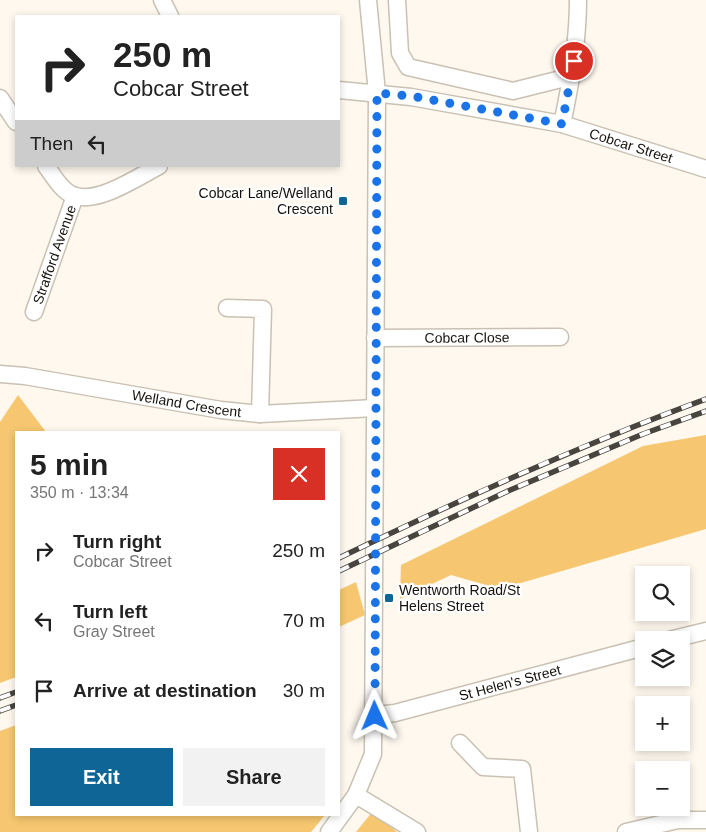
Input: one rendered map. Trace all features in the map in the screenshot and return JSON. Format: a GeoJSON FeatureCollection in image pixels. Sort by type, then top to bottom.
{"type":"FeatureCollection","features":[{"type":"Feature","properties":{"kind":"street"},"geometry":{"type":"LineString","coordinates":[[162,0],[170,15]]}},
{"type":"Feature","properties":{"kind":"street"},"geometry":{"type":"LineString","coordinates":[[329,832],[356,795],[373,754],[375,716],[377,93],[368,0]]}},
{"type":"Feature","properties":{"kind":"street"},"geometry":{"type":"LineString","coordinates":[[397,0],[400,54],[402,62],[408,67],[513,91],[573,76]]}},
{"type":"Feature","properties":{"kind":"street"},"geometry":{"type":"LineString","coordinates":[[562,124],[573,76],[578,31],[578,0]]}},
{"type":"Feature","properties":{"kind":"street"},"geometry":{"type":"LineString","coordinates":[[340,90],[377,93]]}},
{"type":"Feature","properties":{"kind":"street","name":"Cobcar Street"},"geometry":{"type":"LineString","coordinates":[[377,93],[411,96],[562,124],[706,169]]}},
{"type":"Feature","properties":{"kind":"street"},"geometry":{"type":"LineString","coordinates":[[0,98],[15,120]]}},
{"type":"Feature","properties":{"kind":"street","name":"Strafford Avenue"},"geometry":{"type":"LineString","coordinates":[[47,167],[59,184],[75,196],[93,198],[157,167]]}},
{"type":"Feature","properties":{"kind":"street","name":"Strafford Avenue"},"geometry":{"type":"LineString","coordinates":[[34,312],[75,196]]}},
{"type":"Feature","properties":{"kind":"street"},"geometry":{"type":"LineString","coordinates":[[227,308],[263,309],[260,414]]}},
{"type":"Feature","properties":{"kind":"street","name":"Cobcar Close"},"geometry":{"type":"LineString","coordinates":[[375,338],[560,337]]}},
{"type":"Feature","properties":{"kind":"street","name":"Welland Crescent"},"geometry":{"type":"LineString","coordinates":[[0,374],[25,376],[221,410],[260,414],[375,408]]}},
{"type":"Feature","properties":{"kind":"street"},"geometry":{"type":"LineString","coordinates":[[690,635],[706,631]]}},
{"type":"Feature","properties":{"kind":"street","name":"St Helen's Street"},"geometry":{"type":"LineString","coordinates":[[375,716],[395,713],[635,649]]}},
{"type":"Feature","properties":{"kind":"street"},"geometry":{"type":"LineString","coordinates":[[460,742],[483,767],[522,769],[529,832]]}},
{"type":"Feature","properties":{"kind":"street"},"geometry":{"type":"LineString","coordinates":[[356,795],[417,832]]}},
{"type":"Feature","properties":{"kind":"street"},"geometry":{"type":"LineString","coordinates":[[626,832],[678,820],[706,820]]}},
{"type":"Feature","properties":{"kind":"shaded area"},"geometry":{"type":"Polygon","coordinates":[[[18,395],[45,431],[15,431],[15,677],[0,683],[0,422],[18,395]]]}},
{"type":"Feature","properties":{"kind":"shaded area"},"geometry":{"type":"Polygon","coordinates":[[[706,435],[706,529],[500,589],[451,575],[400,599],[401,565],[643,446],[706,435]]]}},
{"type":"Feature","properties":{"kind":"shaded area"},"geometry":{"type":"Polygon","coordinates":[[[356,582],[365,615],[340,627],[340,590],[356,582]]]}},
{"type":"Feature","properties":{"kind":"shaded area"},"geometry":{"type":"Polygon","coordinates":[[[15,725],[15,816],[324,816],[311,832],[0,832],[0,731],[15,725]]]}},
{"type":"Feature","properties":{"kind":"shaded area"},"geometry":{"type":"Polygon","coordinates":[[[373,811],[397,832],[356,832],[373,811]]]}},
{"type":"Feature","properties":{"kind":"railway"},"geometry":{"type":"LineString","coordinates":[[340,558],[520,474],[612,435],[706,399]]}},
{"type":"Feature","properties":{"kind":"railway"},"geometry":{"type":"LineString","coordinates":[[340,571],[508,491],[643,434],[706,411]]}},
{"type":"Feature","properties":{"kind":"railway"},"geometry":{"type":"LineString","coordinates":[[0,698],[15,692]]}},
{"type":"Feature","properties":{"kind":"railway"},"geometry":{"type":"LineString","coordinates":[[0,711],[15,705]]}},
{"type":"Feature","properties":{"kind":"place","name":"Cobcar Lane/Welland Crescent"},"geometry":{"type":"Point","coordinates":[343,201]}},
{"type":"Feature","properties":{"kind":"place","name":"Wentworth Road/St Helens Street"},"geometry":{"type":"Point","coordinates":[389,598]}},
{"type":"Feature","properties":{"kind":"route"},"geometry":{"type":"LineString","coordinates":[[375,716],[377,93],[411,96],[562,124],[573,76],[574,61]]}}]}
